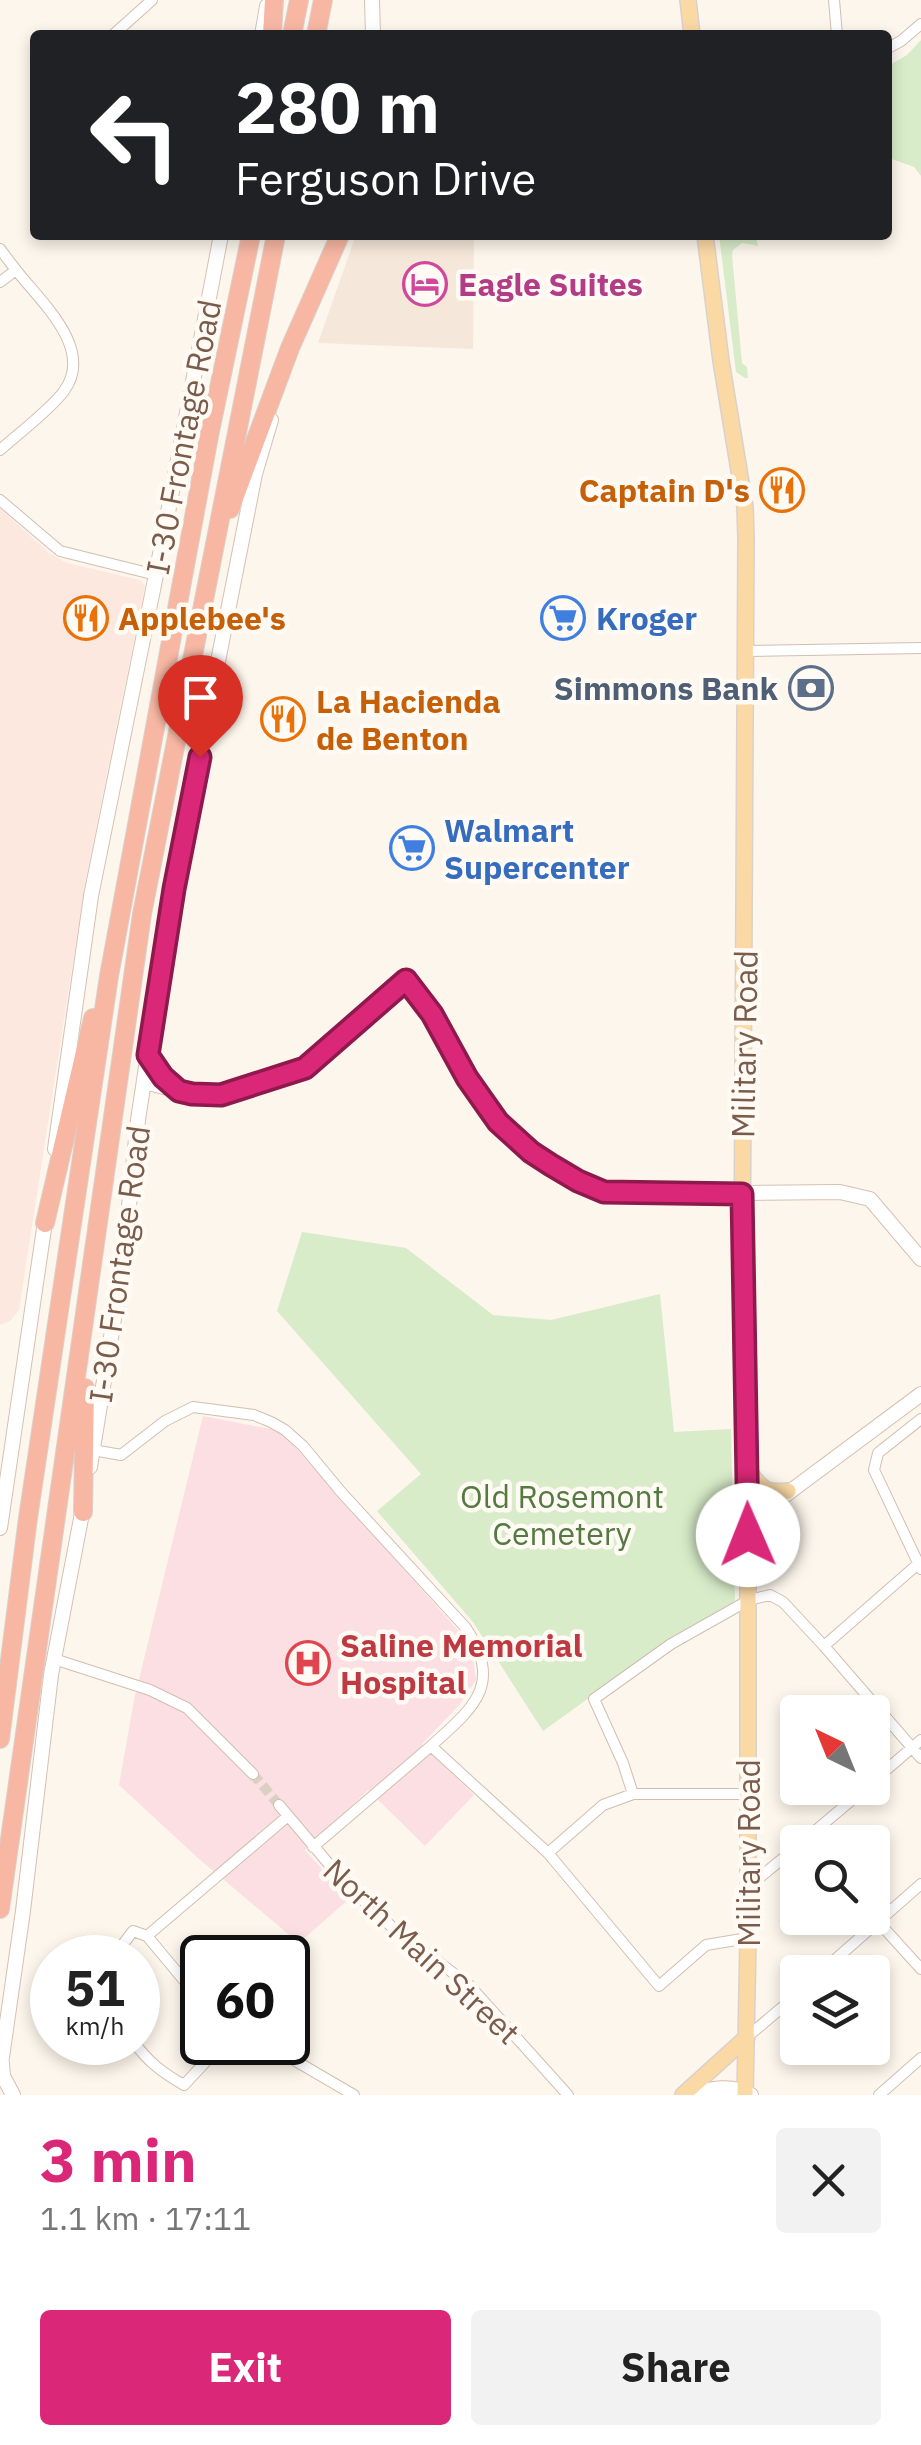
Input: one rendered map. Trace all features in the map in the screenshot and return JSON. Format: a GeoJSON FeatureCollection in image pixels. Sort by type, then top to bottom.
{"type":"FeatureCollection","features":[{"type":"Feature","properties":{"kind":"highway"},"geometry":{"type":"LineString","coordinates":[[271,0],[272,30]]}},
{"type":"Feature","properties":{"kind":"highway"},"geometry":{"type":"LineString","coordinates":[[293,30],[298,0]]}},
{"type":"Feature","properties":{"kind":"highway"},"geometry":{"type":"LineString","coordinates":[[317,30],[322,0]]}},
{"type":"Feature","properties":{"kind":"highway"},"geometry":{"type":"LineString","coordinates":[[0,1738],[31,1499],[109,976],[209,436],[250,240]]}},
{"type":"Feature","properties":{"kind":"highway"},"geometry":{"type":"LineString","coordinates":[[0,1909],[142,914],[275,240]]}},
{"type":"Feature","properties":{"kind":"highway"},"geometry":{"type":"LineString","coordinates":[[212,556],[290,348],[338,240]]}},
{"type":"Feature","properties":{"kind":"highway"},"geometry":{"type":"LineString","coordinates":[[44,1223],[92,1020],[109,976]]}},
{"type":"Feature","properties":{"kind":"highway"},"geometry":{"type":"LineString","coordinates":[[82,1512],[86,1318]]}},
{"type":"Feature","properties":{"kind":"main road"},"geometry":{"type":"LineString","coordinates":[[263,30],[271,0]]}},
{"type":"Feature","properties":{"kind":"main road"},"geometry":{"type":"LineString","coordinates":[[372,0],[373,30]]}},
{"type":"Feature","properties":{"kind":"main road"},"geometry":{"type":"LineString","coordinates":[[688,0],[691,30]]}},
{"type":"Feature","properties":{"kind":"main road","name":"I-30 Frontage Road"},"geometry":{"type":"LineString","coordinates":[[0,1528],[91,896],[220,240]]}},
{"type":"Feature","properties":{"kind":"main road","name":"I-30 Frontage Road"},"geometry":{"type":"LineString","coordinates":[[1,2064],[54,1660],[123,1263],[144,1082],[174,889],[255,474],[273,413],[338,240]]}},
{"type":"Feature","properties":{"kind":"main road","name":"Military Road"},"geometry":{"type":"LineString","coordinates":[[707,240],[721,361],[746,507],[742,1194],[748,1523],[747,2094]]}},
{"type":"Feature","properties":{"kind":"main road"},"geometry":{"type":"LineString","coordinates":[[144,1082],[192,1094],[221,1095],[305,1068],[406,980],[432,1014],[467,1078],[498,1122],[531,1152],[578,1181],[604,1192],[840,1192],[870,1200],[921,1259]]}},
{"type":"Feature","properties":{"kind":"main road"},"geometry":{"type":"LineString","coordinates":[[148,1055],[179,1091]]}},
{"type":"Feature","properties":{"kind":"main road"},"geometry":{"type":"LineString","coordinates":[[748,1523],[921,1394]]}},
{"type":"Feature","properties":{"kind":"main road"},"geometry":{"type":"LineString","coordinates":[[746,1468],[764,1490],[788,1491]]}},
{"type":"Feature","properties":{"kind":"main road"},"geometry":{"type":"LineString","coordinates":[[683,2095],[747,2037]]}},
{"type":"Feature","properties":{"kind":"main road"},"geometry":{"type":"LineString","coordinates":[[1,2064],[13,2095]]}},
{"type":"Feature","properties":{"kind":"main road"},"geometry":{"type":"LineString","coordinates":[[691,2095],[724,2088],[747,2094]]}},
{"type":"Feature","properties":{"kind":"street"},"geometry":{"type":"LineString","coordinates":[[119,30],[152,0]]}},
{"type":"Feature","properties":{"kind":"street"},"geometry":{"type":"LineString","coordinates":[[834,0],[837,30]]}},
{"type":"Feature","properties":{"kind":"street"},"geometry":{"type":"LineString","coordinates":[[892,46],[921,24]]}},
{"type":"Feature","properties":{"kind":"street"},"geometry":{"type":"LineString","coordinates":[[0,249],[63,330],[74,353],[74,374],[63,394],[0,450]]}},
{"type":"Feature","properties":{"kind":"street"},"geometry":{"type":"LineString","coordinates":[[0,282],[16,270]]}},
{"type":"Feature","properties":{"kind":"street"},"geometry":{"type":"LineString","coordinates":[[0,500],[60,551],[156,574]]}},
{"type":"Feature","properties":{"kind":"street"},"geometry":{"type":"LineString","coordinates":[[746,651],[921,648]]}},
{"type":"Feature","properties":{"kind":"street"},"geometry":{"type":"LineString","coordinates":[[93,1450],[122,1455],[165,1420],[193,1406],[254,1415],[285,1430],[466,1628],[476,1644],[484,1677],[477,1700],[466,1715],[314,1847]]}},
{"type":"Feature","properties":{"kind":"street"},"geometry":{"type":"LineString","coordinates":[[824,1646],[919,1567],[874,1470],[878,1454],[921,1419]]}},
{"type":"Feature","properties":{"kind":"street"},"geometry":{"type":"LineString","coordinates":[[633,1794],[594,1699],[671,1644],[748,1600],[770,1595],[783,1602],[916,1744],[921,1758]]}},
{"type":"Feature","properties":{"kind":"street"},"geometry":{"type":"LineString","coordinates":[[54,1660],[150,1690],[187,1708],[253,1774]]}},
{"type":"Feature","properties":{"kind":"street"},"geometry":{"type":"LineString","coordinates":[[890,1766],[916,1744]]}},
{"type":"Feature","properties":{"kind":"street"},"geometry":{"type":"LineString","coordinates":[[431,1746],[548,1853],[659,1986],[706,1945],[748,1938]]}},
{"type":"Feature","properties":{"kind":"street"},"geometry":{"type":"LineString","coordinates":[[548,1853],[604,1805],[633,1794],[747,1794]]}},
{"type":"Feature","properties":{"kind":"street","name":"North Main Street"},"geometry":{"type":"LineString","coordinates":[[279,1805],[360,1897],[392,1927],[469,1985],[568,2095]]}},
{"type":"Feature","properties":{"kind":"street"},"geometry":{"type":"LineString","coordinates":[[824,1825],[847,1805]]}},
{"type":"Feature","properties":{"kind":"street"},"geometry":{"type":"LineString","coordinates":[[148,1935],[288,1816]]}},
{"type":"Feature","properties":{"kind":"street"},"geometry":{"type":"LineString","coordinates":[[748,1888],[780,1862]]}},
{"type":"Feature","properties":{"kind":"street"},"geometry":{"type":"LineString","coordinates":[[890,1907],[921,1884]]}},
{"type":"Feature","properties":{"kind":"street"},"geometry":{"type":"LineString","coordinates":[[890,1934],[921,1969]]}},
{"type":"Feature","properties":{"kind":"street"},"geometry":{"type":"LineString","coordinates":[[839,1955],[859,1935]]}},
{"type":"Feature","properties":{"kind":"street"},"geometry":{"type":"LineString","coordinates":[[160,1952],[180,1976]]}},
{"type":"Feature","properties":{"kind":"street"},"geometry":{"type":"LineString","coordinates":[[747,2037],[780,2009]]}},
{"type":"Feature","properties":{"kind":"street"},"geometry":{"type":"LineString","coordinates":[[879,2095],[921,2058]]}},
{"type":"Feature","properties":{"kind":"street"},"geometry":{"type":"LineString","coordinates":[[155,2065],[183,2090],[204,2065]]}},
{"type":"Feature","properties":{"kind":"street"},"geometry":{"type":"LineString","coordinates":[[302,2065],[354,2095]]}},
{"type":"Feature","properties":{"kind":"shaded area","name":"Eagle Suites"},"geometry":{"type":"Polygon","coordinates":[[[354,240],[474,240],[473,349],[318,343],[354,240]]]}},
{"type":"Feature","properties":{"kind":"shaded area"},"geometry":{"type":"Polygon","coordinates":[[[0,508],[49,553],[67,563],[140,580],[145,586],[86,878],[19,1310],[10,1321],[0,1325],[0,508]]]}},
{"type":"Feature","properties":{"kind":"shaded area","name":"Saline Memorial Hospital"},"geometry":{"type":"Polygon","coordinates":[[[203,1416],[281,1431],[471,1645],[476,1680],[460,1704],[422,1744],[474,1795],[425,1846],[368,1790],[305,1850],[349,1899],[308,1935],[289,1935],[119,1785],[134,1700],[203,1416]]]}},
{"type":"Feature","properties":{"kind":"green space"},"geometry":{"type":"Polygon","coordinates":[[[921,40],[921,176],[914,167],[892,159],[892,64],[921,40]]]}},
{"type":"Feature","properties":{"kind":"green space"},"geometry":{"type":"Polygon","coordinates":[[[720,240],[757,240],[758,246],[742,243],[732,255],[742,363],[747,367],[748,378],[736,372],[720,240]]]}},
{"type":"Feature","properties":{"kind":"green space","name":"Old Rosemont Cemetery"},"geometry":{"type":"Polygon","coordinates":[[[302,1232],[406,1248],[493,1315],[551,1320],[660,1294],[674,1432],[731,1429],[735,1603],[660,1647],[543,1731],[473,1622],[377,1511],[421,1474],[277,1311],[302,1232]]]}},
{"type":"Feature","properties":{"kind":"tunnel"},"geometry":{"type":"LineString","coordinates":[[253,1774],[279,1805]]}},
{"type":"Feature","properties":{"kind":"place","name":"Eagle Suites"},"geometry":{"type":"Point","coordinates":[425,284]}},
{"type":"Feature","properties":{"kind":"place","name":"Captain D's"},"geometry":{"type":"Point","coordinates":[782,490]}},
{"type":"Feature","properties":{"kind":"place","name":"Applebee's"},"geometry":{"type":"Point","coordinates":[86,618]}},
{"type":"Feature","properties":{"kind":"place","name":"Kroger"},"geometry":{"type":"Point","coordinates":[563,618]}},
{"type":"Feature","properties":{"kind":"place","name":"Simmons Bank"},"geometry":{"type":"Point","coordinates":[811,688]}},
{"type":"Feature","properties":{"kind":"place","name":"La Hacienda de Benton"},"geometry":{"type":"Point","coordinates":[283,719]}},
{"type":"Feature","properties":{"kind":"place","name":"Walmart Supercenter"},"geometry":{"type":"Point","coordinates":[412,848]}},
{"type":"Feature","properties":{"kind":"place","name":"Saline Memorial Hospital"},"geometry":{"type":"Point","coordinates":[308,1663]}},
{"type":"Feature","properties":{"kind":"route"},"geometry":{"type":"LineString","coordinates":[[200,757],[152,1024],[148,1055],[154,1067],[179,1091],[221,1095],[305,1068],[406,980],[432,1014],[467,1078],[498,1122],[551,1165],[604,1192],[742,1194],[748,1535]]}}]}
